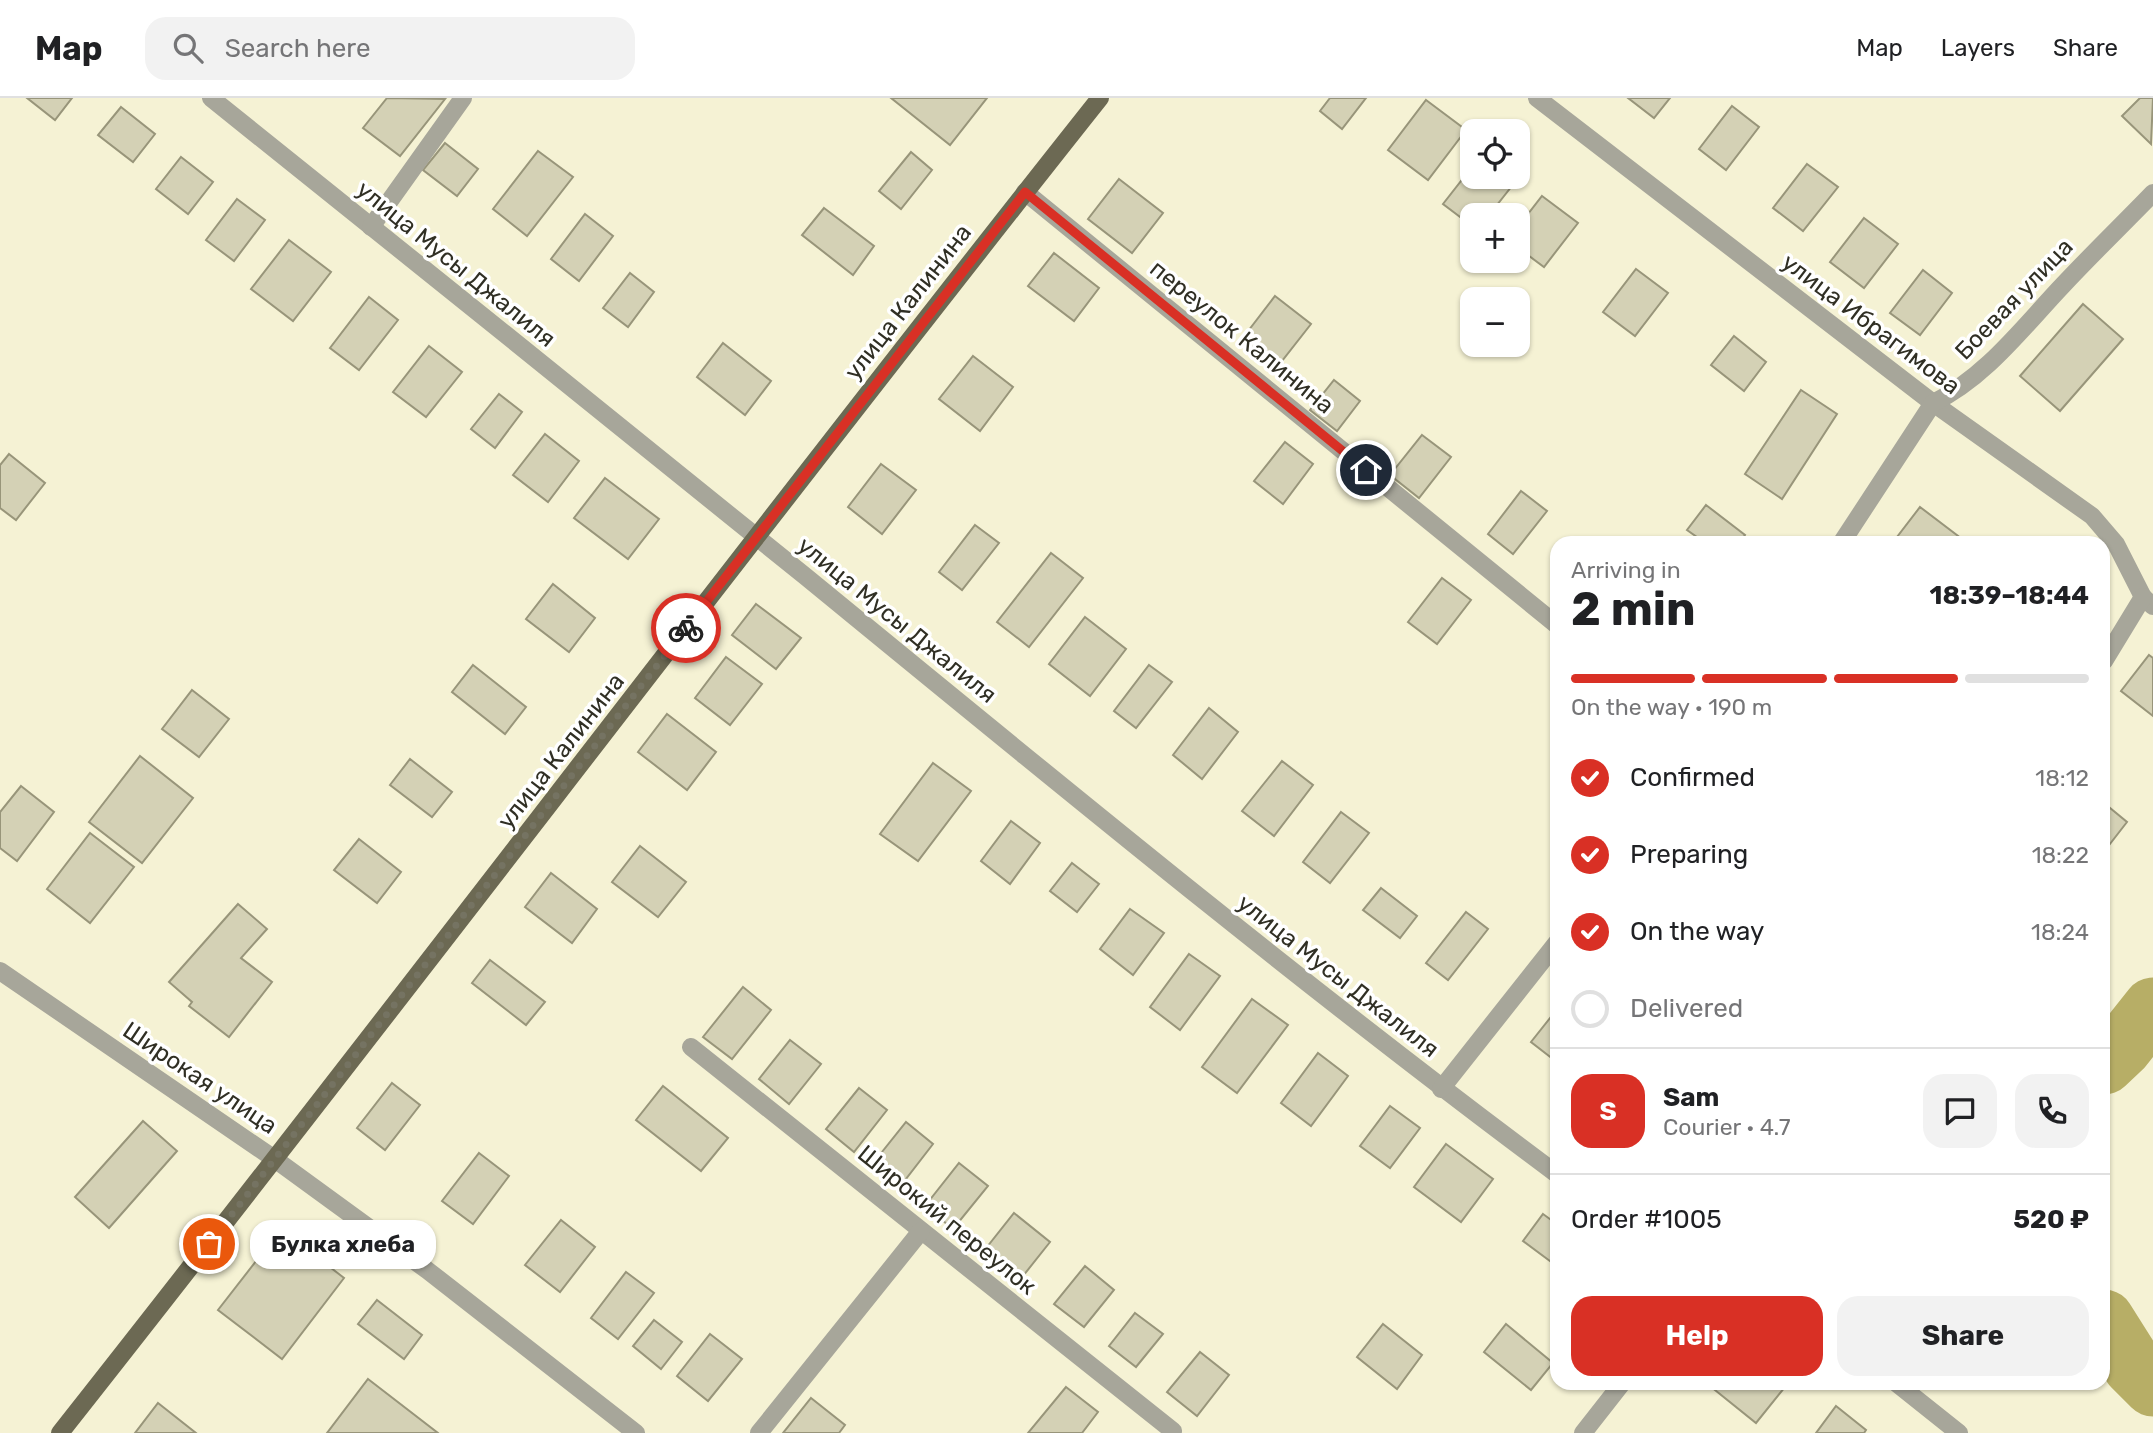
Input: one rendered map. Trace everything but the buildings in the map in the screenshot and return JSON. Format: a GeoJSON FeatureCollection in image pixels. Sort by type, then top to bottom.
{"type":"FeatureCollection","features":[{"type":"Feature","properties":{"kind":"main road","name":"улица Калинина"},"geometry":{"type":"LineString","coordinates":[[60,1433],[276,1160],[756,537],[1100,98]]}},
{"type":"Feature","properties":{"kind":"street","name":"улица Мусы Джалиля"},"geometry":{"type":"LineString","coordinates":[[211,98],[1186,887],[1441,1089],[1550,1169]]}},
{"type":"Feature","properties":{"kind":"street"},"geometry":{"type":"LineString","coordinates":[[371,228],[463,98]]}},
{"type":"Feature","properties":{"kind":"street","name":"улица Ибрагимова"},"geometry":{"type":"LineString","coordinates":[[1537,98],[1933,403],[2092,516],[2109,536]]}},
{"type":"Feature","properties":{"kind":"street","name":"переулок Калинина"},"geometry":{"type":"LineString","coordinates":[[1025,192],[1550,619]]}},
{"type":"Feature","properties":{"kind":"street","name":"Боевая улица"},"geometry":{"type":"LineString","coordinates":[[1846,536],[1933,403],[1956,392],[1992,360],[2153,193]]}},
{"type":"Feature","properties":{"kind":"street","name":"улица Ибрагимова"},"geometry":{"type":"LineString","coordinates":[[2110,537],[2148,602]]}},
{"type":"Feature","properties":{"kind":"street"},"geometry":{"type":"LineString","coordinates":[[2110,653],[2148,602]]}},
{"type":"Feature","properties":{"kind":"street"},"geometry":{"type":"LineString","coordinates":[[1441,1089],[1550,951]]}},
{"type":"Feature","properties":{"kind":"street","name":"Широкая улица"},"geometry":{"type":"LineString","coordinates":[[0,971],[276,1160],[427,1270],[636,1433]]}},
{"type":"Feature","properties":{"kind":"street","name":"Широкий переулок"},"geometry":{"type":"LineString","coordinates":[[691,1047],[1172,1431]]}},
{"type":"Feature","properties":{"kind":"street"},"geometry":{"type":"LineString","coordinates":[[759,1433],[921,1230]]}},
{"type":"Feature","properties":{"kind":"street"},"geometry":{"type":"LineString","coordinates":[[1583,1433],[1617,1390]]}},
{"type":"Feature","properties":{"kind":"street"},"geometry":{"type":"LineString","coordinates":[[1905,1390],[1959,1433]]}},
{"type":"Feature","properties":{"kind":"waterway"},"geometry":{"type":"LineString","coordinates":[[2110,1058],[2153,1008]]}},
{"type":"Feature","properties":{"kind":"waterway"},"geometry":{"type":"LineString","coordinates":[[2110,1330],[2133,1366],[2153,1386]]}},
{"type":"Feature","properties":{"kind":"way so far"},"geometry":{"type":"LineString","coordinates":[[209,1244],[686,628]]}},
{"type":"Feature","properties":{"kind":"place","name":"Булка хлеба"},"geometry":{"type":"Point","coordinates":[209,1244]}},
{"type":"Feature","properties":{"kind":"route"},"geometry":{"type":"LineString","coordinates":[[686,628],[1025,192],[1366,470]]}}]}
